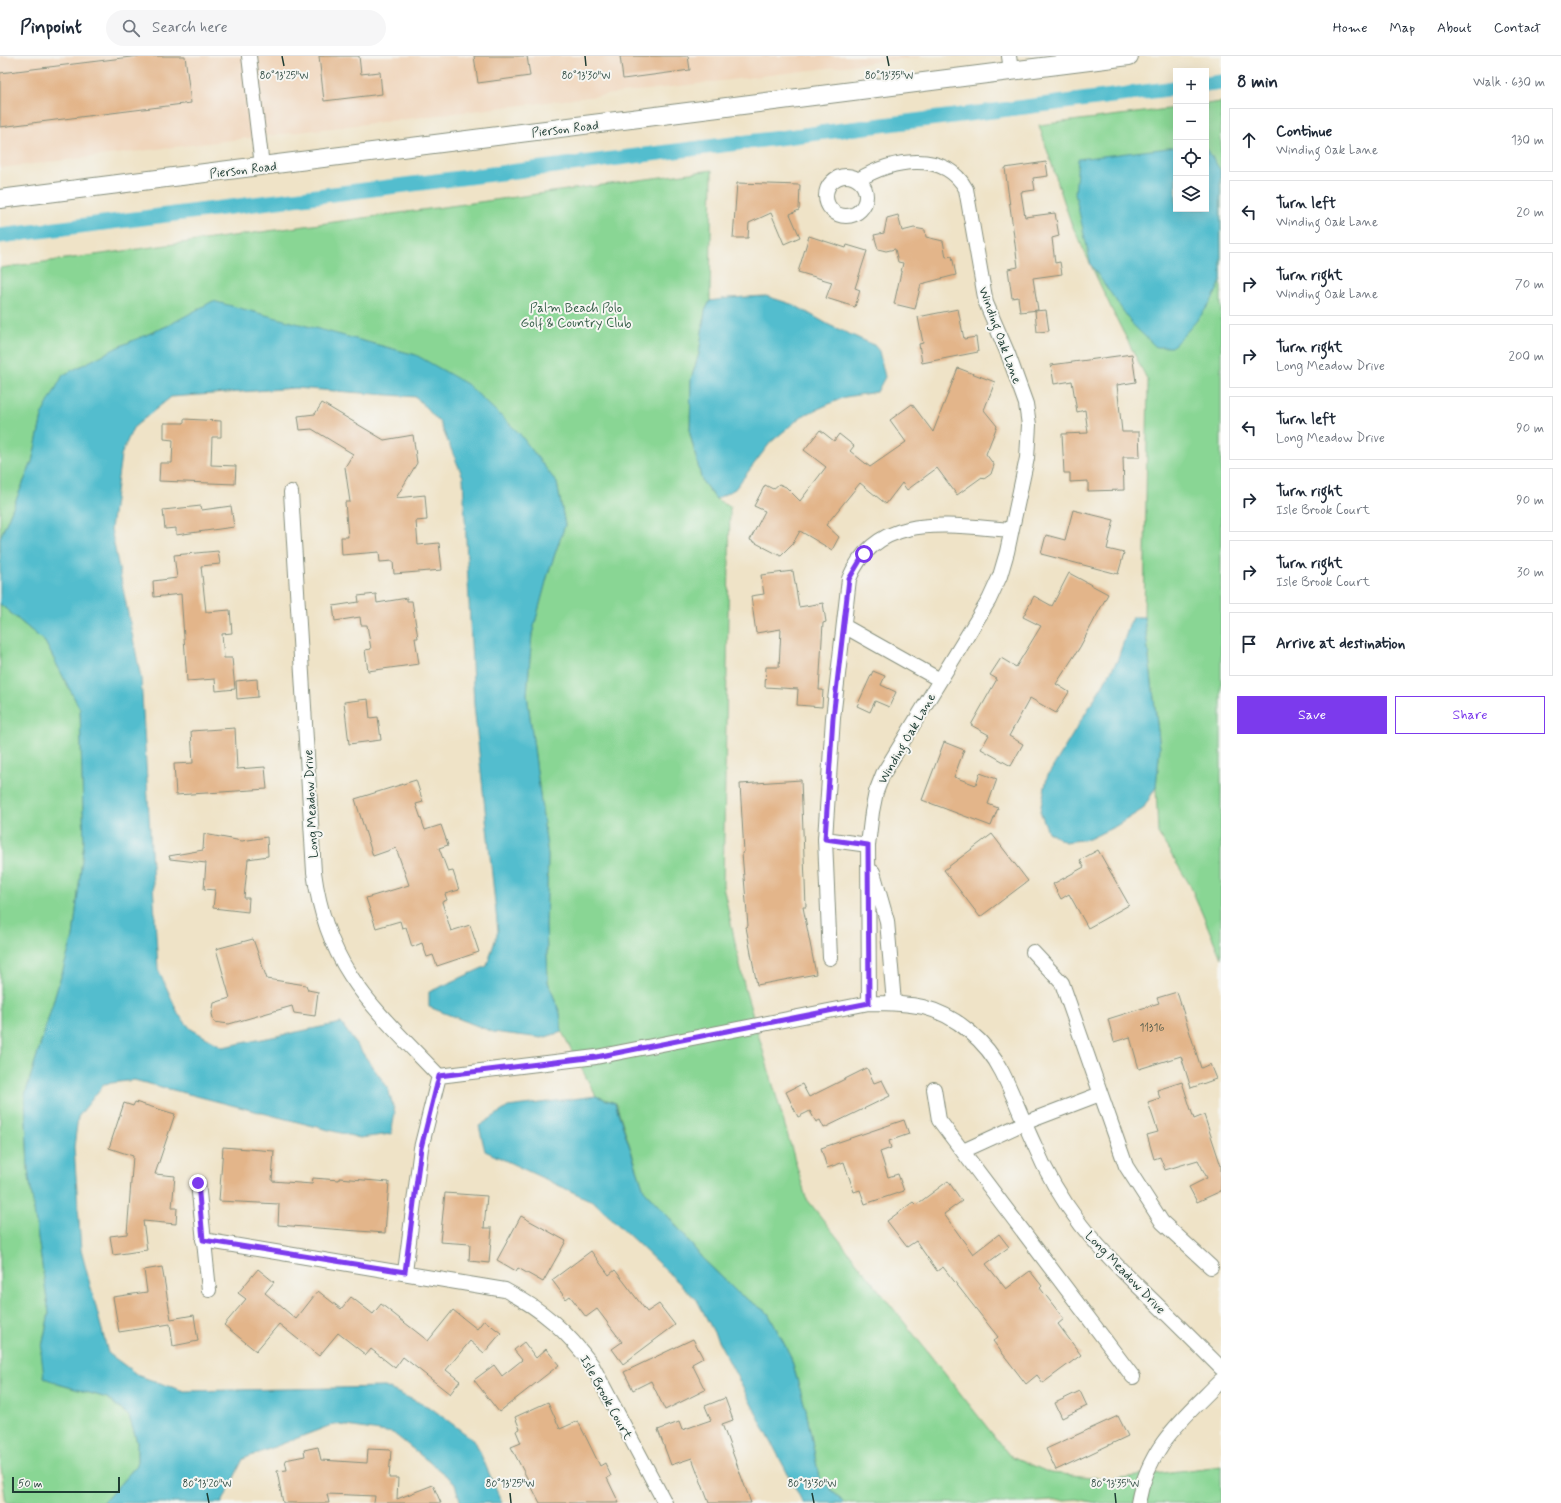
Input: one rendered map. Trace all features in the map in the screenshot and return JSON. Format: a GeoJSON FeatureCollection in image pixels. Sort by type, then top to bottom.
{"type":"FeatureCollection","features":[{"type":"Feature","properties":{"kind":"street"},"geometry":{"type":"LineString","coordinates":[[249,56],[262,166]]}},
{"type":"Feature","properties":{"kind":"street","name":"Pierson Road"},"geometry":{"type":"LineString","coordinates":[[0,199],[262,166],[1010,64],[1130,56]]}},
{"type":"Feature","properties":{"kind":"street","name":"Winding Oak Lane"},"geometry":{"type":"LineString","coordinates":[[858,180],[890,166],[913,163],[936,164],[954,173],[966,189],[986,302],[1026,404],[1029,425],[1028,447],[1000,576],[989,600],[883,774],[873,805],[868,845],[869,1003]]}},
{"type":"Feature","properties":{"kind":"street","name":"Long Meadow Drive"},"geometry":{"type":"LineString","coordinates":[[291,492],[314,872],[322,913],[338,956],[358,989],[372,1006],[439,1076],[596,1057],[869,1003],[894,1003],[923,1007],[943,1014],[961,1025],[977,1038],[991,1054],[1002,1071],[1046,1170],[1066,1204],[1082,1226],[1108,1257],[1221,1368]]}},
{"type":"Feature","properties":{"kind":"street"},"geometry":{"type":"LineString","coordinates":[[830,958],[825,839],[833,718],[849,579],[853,570],[871,546],[887,535],[916,527],[957,526],[1011,530]]}},
{"type":"Feature","properties":{"kind":"street","name":"Winding Oak Lane"},"geometry":{"type":"LineString","coordinates":[[844,626],[940,680]]}},
{"type":"Feature","properties":{"kind":"street"},"geometry":{"type":"LineString","coordinates":[[825,839],[868,845]]}},
{"type":"Feature","properties":{"kind":"street","name":"Winding Oak Lane"},"geometry":{"type":"LineString","coordinates":[[869,860],[887,921],[894,1003]]}},
{"type":"Feature","properties":{"kind":"street"},"geometry":{"type":"LineString","coordinates":[[1033,952],[1062,983],[1126,1166],[1162,1222],[1210,1267]]}},
{"type":"Feature","properties":{"kind":"street"},"geometry":{"type":"LineString","coordinates":[[405,1272],[421,1148],[439,1076]]}},
{"type":"Feature","properties":{"kind":"street"},"geometry":{"type":"LineString","coordinates":[[934,1089],[939,1120],[1133,1377]]}},
{"type":"Feature","properties":{"kind":"street"},"geometry":{"type":"LineString","coordinates":[[963,1151],[1024,1123],[1100,1094]]}},
{"type":"Feature","properties":{"kind":"street"},"geometry":{"type":"LineString","coordinates":[[198,1183],[209,1290]]}},
{"type":"Feature","properties":{"kind":"street","name":"Isle Brook Court"},"geometry":{"type":"LineString","coordinates":[[203,1240],[405,1272],[506,1290],[528,1302],[559,1326],[577,1344],[597,1374],[665,1503]]}},
{"type":"Feature","properties":{"kind":"street"},"geometry":{"type":"LineString","coordinates":[[1138,1503],[1142,1481],[1150,1462],[1161,1443],[1221,1380]]}},
{"type":"Feature","properties":{"kind":"shaded area"},"geometry":{"type":"Polygon","coordinates":[[[0,56],[928,56],[0,168],[0,56]]]}},
{"type":"Feature","properties":{"kind":"green space"},"geometry":{"type":"Polygon","coordinates":[[[1221,102],[1221,958],[1190,885],[1158,833],[1156,787],[1160,748],[1144,617],[1148,381],[1113,312],[1071,223],[1039,125],[1173,108],[1173,212],[1209,212],[1209,104],[1221,102]]]}},
{"type":"Feature","properties":{"kind":"green space","name":"Palm Beach Polo Golf & Country Club"},"geometry":{"type":"Polygon","coordinates":[[[712,170],[710,301],[705,311],[699,354],[691,379],[690,434],[702,481],[716,499],[730,507],[723,886],[745,989],[806,1198],[1009,1455],[1050,1473],[1113,1479],[1221,1466],[1221,1503],[1097,1503],[1077,1499],[1024,1503],[844,1503],[819,1477],[806,1410],[790,1355],[768,1313],[738,1293],[702,1258],[675,1224],[644,1190],[616,1103],[596,1096],[562,1032],[560,1013],[548,982],[546,925],[548,856],[527,694],[532,634],[548,574],[565,525],[557,483],[416,355],[304,326],[167,326],[118,347],[43,412],[32,462],[0,538],[0,268],[712,170]]]}},
{"type":"Feature","properties":{"kind":"green space"},"geometry":{"type":"Polygon","coordinates":[[[0,604],[45,642],[80,709],[84,842],[73,937],[25,1095],[28,1169],[49,1313],[41,1352],[58,1384],[107,1398],[129,1416],[137,1442],[137,1465],[103,1503],[6,1503],[0,1460],[0,604]]]}},
{"type":"Feature","properties":{"kind":"water"},"geometry":{"type":"Polygon","coordinates":[[[1173,147],[1173,212],[1209,212],[1209,152],[1220,170],[1221,281],[1207,308],[1172,347],[1156,347],[1133,325],[1091,265],[1075,194],[1078,159],[1173,147]]]}},
{"type":"Feature","properties":{"kind":"water"},"geometry":{"type":"Polygon","coordinates":[[[766,296],[794,305],[829,325],[874,345],[879,351],[885,377],[877,392],[845,397],[802,416],[770,443],[735,489],[716,499],[702,481],[690,434],[691,379],[699,354],[705,311],[710,301],[729,298],[766,296]]]}},
{"type":"Feature","properties":{"kind":"water"},"geometry":{"type":"Polygon","coordinates":[[[213,301],[416,355],[467,384],[519,433],[557,483],[565,525],[548,574],[532,634],[527,694],[548,856],[546,925],[548,982],[560,1013],[562,1032],[542,1038],[493,1032],[429,1007],[429,992],[487,966],[498,931],[474,705],[463,477],[440,423],[416,397],[295,388],[171,397],[133,428],[121,455],[111,529],[141,678],[158,969],[179,1015],[191,1029],[223,1047],[341,1023],[388,1088],[395,1113],[391,1134],[360,1138],[134,1080],[104,1084],[78,1117],[74,1147],[81,1250],[108,1353],[139,1376],[184,1391],[385,1387],[431,1408],[475,1441],[502,1503],[461,1503],[454,1482],[393,1433],[334,1424],[243,1459],[222,1503],[103,1503],[137,1465],[137,1442],[129,1416],[107,1398],[58,1384],[44,1377],[41,1352],[49,1313],[28,1169],[25,1095],[73,937],[84,842],[80,709],[45,642],[0,604],[0,538],[32,462],[43,412],[63,375],[118,347],[167,326],[213,301]]]}},
{"type":"Feature","properties":{"kind":"water"},"geometry":{"type":"Polygon","coordinates":[[[1132,617],[1144,617],[1160,748],[1156,787],[1143,809],[1116,826],[1089,839],[1065,842],[1048,832],[1040,811],[1047,777],[1117,661],[1132,617]]]}},
{"type":"Feature","properties":{"kind":"water"},"geometry":{"type":"Polygon","coordinates":[[[596,1096],[615,1103],[644,1190],[675,1224],[702,1258],[738,1293],[768,1313],[790,1355],[806,1410],[819,1477],[844,1503],[803,1503],[697,1300],[594,1202],[485,1151],[479,1126],[508,1107],[596,1096]]]}},
{"type":"Feature","properties":{"kind":"building"},"geometry":{"type":"Polygon","coordinates":[[[139,56],[185,56],[191,103],[0,127],[0,73],[139,56]]]}},
{"type":"Feature","properties":{"kind":"building"},"geometry":{"type":"Polygon","coordinates":[[[319,56],[359,56],[361,74],[380,72],[382,94],[324,101],[319,56]]]}},
{"type":"Feature","properties":{"kind":"building"},"geometry":{"type":"Polygon","coordinates":[[[474,56],[527,56],[530,76],[478,83],[474,56]]]}},
{"type":"Feature","properties":{"kind":"building"},"geometry":{"type":"Polygon","coordinates":[[[620,56],[688,56],[690,70],[623,79],[620,56]]]}},
{"type":"Feature","properties":{"kind":"building"},"geometry":{"type":"Polygon","coordinates":[[[1046,162],[1048,176],[1033,178],[1035,190],[1021,192],[1025,217],[1055,213],[1059,236],[1052,238],[1055,263],[1060,262],[1062,274],[1033,278],[1038,310],[1020,312],[1018,297],[1012,298],[1008,269],[1018,267],[1005,168],[1046,162]]]}},
{"type":"Feature","properties":{"kind":"building"},"geometry":{"type":"Polygon","coordinates":[[[737,183],[800,185],[799,210],[790,214],[800,237],[784,244],[771,213],[749,223],[748,238],[733,238],[737,183]]]}},
{"type":"Feature","properties":{"kind":"building"},"geometry":{"type":"Polygon","coordinates":[[[898,215],[902,231],[914,228],[925,230],[926,237],[943,241],[946,257],[952,256],[956,275],[921,284],[915,309],[894,304],[903,263],[898,262],[895,249],[886,251],[878,249],[874,235],[884,233],[887,218],[898,215]]]}},
{"type":"Feature","properties":{"kind":"building"},"geometry":{"type":"Polygon","coordinates":[[[809,236],[846,248],[847,245],[867,251],[855,288],[860,290],[855,307],[826,298],[832,282],[798,272],[809,236]]]}},
{"type":"Feature","properties":{"kind":"building"},"geometry":{"type":"Polygon","coordinates":[[[958,309],[964,339],[976,337],[978,352],[922,363],[919,344],[923,343],[918,317],[958,309]]]}},
{"type":"Feature","properties":{"kind":"building"},"geometry":{"type":"Polygon","coordinates":[[[1046,310],[1049,331],[1037,332],[1035,311],[1046,310]]]}},
{"type":"Feature","properties":{"kind":"building"},"geometry":{"type":"Polygon","coordinates":[[[1132,354],[1136,382],[1117,385],[1122,432],[1139,432],[1140,457],[1123,457],[1124,490],[1088,491],[1088,481],[1070,482],[1070,473],[1064,473],[1062,434],[1088,433],[1085,410],[1077,412],[1072,381],[1054,384],[1051,365],[1132,354]]]}},
{"type":"Feature","properties":{"kind":"building"},"geometry":{"type":"Polygon","coordinates":[[[958,368],[995,382],[984,410],[997,426],[986,454],[994,465],[991,474],[984,479],[982,477],[957,495],[937,468],[907,490],[902,483],[886,504],[860,483],[826,525],[839,537],[832,550],[800,531],[792,545],[781,556],[750,540],[765,511],[754,506],[765,485],[773,489],[779,484],[786,487],[800,501],[826,467],[804,450],[820,430],[834,441],[839,434],[854,446],[850,451],[870,467],[906,442],[890,420],[912,404],[933,432],[958,368]]]}},
{"type":"Feature","properties":{"kind":"building"},"geometry":{"type":"Polygon","coordinates":[[[322,403],[384,440],[413,435],[417,463],[396,498],[425,495],[427,520],[416,521],[418,545],[439,543],[442,570],[394,574],[393,561],[380,562],[379,552],[342,555],[341,537],[348,537],[345,502],[350,502],[345,467],[353,454],[312,429],[300,430],[298,416],[315,414],[322,403]]]}},
{"type":"Feature","properties":{"kind":"building"},"geometry":{"type":"Polygon","coordinates":[[[184,419],[221,421],[221,437],[212,437],[211,465],[236,466],[235,484],[159,481],[160,463],[172,463],[173,440],[164,439],[164,423],[184,423],[184,419]]]}},
{"type":"Feature","properties":{"kind":"building"},"geometry":{"type":"Polygon","coordinates":[[[201,506],[202,510],[231,506],[234,527],[176,535],[176,528],[165,529],[163,510],[201,506]]]}},
{"type":"Feature","properties":{"kind":"building"},"geometry":{"type":"Polygon","coordinates":[[[1073,510],[1114,520],[1107,549],[1124,553],[1118,574],[1041,554],[1046,535],[1065,540],[1073,510]]]}},
{"type":"Feature","properties":{"kind":"building"},"geometry":{"type":"Polygon","coordinates":[[[218,551],[220,564],[201,566],[206,612],[230,610],[232,633],[222,634],[224,658],[232,658],[235,689],[216,691],[215,679],[187,681],[181,594],[154,597],[153,581],[177,578],[174,555],[218,551]]]}},
{"type":"Feature","properties":{"kind":"building"},"geometry":{"type":"Polygon","coordinates":[[[793,571],[799,607],[823,603],[826,622],[823,623],[819,690],[823,690],[822,707],[797,705],[798,689],[765,687],[766,667],[779,667],[781,629],[756,633],[751,596],[764,594],[761,575],[793,571]]]}},
{"type":"Feature","properties":{"kind":"building"},"geometry":{"type":"Polygon","coordinates":[[[1069,573],[1108,594],[1080,647],[1056,684],[1069,692],[1056,713],[1030,698],[1009,736],[1023,744],[1011,766],[981,749],[989,735],[971,725],[997,679],[990,675],[1001,658],[1016,667],[1041,626],[1023,617],[1034,596],[1052,606],[1069,573]]]}},
{"type":"Feature","properties":{"kind":"building"},"geometry":{"type":"Polygon","coordinates":[[[376,594],[377,603],[407,598],[407,601],[412,601],[418,638],[415,638],[419,664],[368,671],[365,650],[371,649],[367,625],[361,625],[360,617],[335,621],[333,606],[359,602],[358,596],[376,594]]]}},
{"type":"Feature","properties":{"kind":"building"},"geometry":{"type":"Polygon","coordinates":[[[873,671],[885,676],[881,685],[896,692],[889,707],[875,701],[870,712],[857,706],[873,671]]]}},
{"type":"Feature","properties":{"kind":"building"},"geometry":{"type":"Polygon","coordinates":[[[257,679],[258,697],[237,699],[236,681],[257,679]]]}},
{"type":"Feature","properties":{"kind":"building"},"geometry":{"type":"Polygon","coordinates":[[[368,699],[370,718],[378,717],[381,740],[349,744],[344,702],[368,699]]]}},
{"type":"Feature","properties":{"kind":"building"},"geometry":{"type":"Polygon","coordinates":[[[235,728],[237,769],[265,767],[267,789],[176,795],[174,764],[193,763],[191,731],[235,728]]]}},
{"type":"Feature","properties":{"kind":"building"},"geometry":{"type":"Polygon","coordinates":[[[944,742],[964,750],[954,777],[976,785],[980,773],[997,779],[988,804],[998,808],[991,826],[922,800],[944,742]]]}},
{"type":"Feature","properties":{"kind":"building"},"geometry":{"type":"Polygon","coordinates":[[[416,780],[423,802],[416,804],[425,830],[441,825],[448,845],[439,848],[448,872],[453,871],[459,890],[445,894],[447,900],[442,902],[451,931],[470,925],[479,952],[437,966],[433,955],[427,957],[422,943],[412,947],[406,927],[402,928],[400,921],[376,928],[366,898],[409,885],[396,848],[373,856],[355,799],[416,780]]]}},
{"type":"Feature","properties":{"kind":"building"},"geometry":{"type":"Polygon","coordinates":[[[801,780],[806,907],[803,907],[816,974],[757,985],[746,927],[748,926],[742,853],[744,852],[740,784],[801,780]]]}},
{"type":"Feature","properties":{"kind":"building"},"geometry":{"type":"Polygon","coordinates":[[[204,834],[242,841],[267,837],[268,856],[248,859],[244,898],[249,898],[248,912],[213,908],[215,890],[204,889],[206,863],[170,859],[169,856],[203,850],[204,834]]]}},
{"type":"Feature","properties":{"kind":"building"},"geometry":{"type":"Polygon","coordinates":[[[992,834],[1028,881],[980,917],[944,870],[992,834]]]}},
{"type":"Feature","properties":{"kind":"building"},"geometry":{"type":"Polygon","coordinates":[[[1098,850],[1129,905],[1088,928],[1069,894],[1061,899],[1053,884],[1084,867],[1080,860],[1098,850]]]}},
{"type":"Feature","properties":{"kind":"building"},"geometry":{"type":"Polygon","coordinates":[[[253,939],[267,979],[306,985],[308,990],[318,992],[315,1016],[294,1013],[292,1006],[229,1024],[214,1022],[212,1014],[214,1003],[230,998],[216,949],[253,939]]]}},
{"type":"Feature","properties":{"kind":"building"},"geometry":{"type":"Polygon","coordinates":[[[1177,992],[1201,1068],[1210,1064],[1216,1079],[1191,1088],[1181,1056],[1139,1069],[1130,1037],[1114,1042],[1108,1019],[1159,1003],[1157,998],[1177,992]]]}},
{"type":"Feature","properties":{"kind":"building"},"geometry":{"type":"Polygon","coordinates":[[[867,1068],[874,1083],[882,1080],[890,1096],[824,1128],[820,1120],[816,1122],[810,1111],[798,1117],[786,1092],[802,1084],[809,1097],[867,1068]]]}},
{"type":"Feature","properties":{"kind":"building"},"geometry":{"type":"Polygon","coordinates":[[[1182,1082],[1194,1119],[1204,1115],[1221,1166],[1221,1191],[1197,1202],[1189,1187],[1207,1178],[1198,1160],[1165,1170],[1160,1157],[1154,1159],[1147,1135],[1158,1132],[1148,1102],[1160,1098],[1157,1090],[1182,1082]]]}},
{"type":"Feature","properties":{"kind":"building"},"geometry":{"type":"Polygon","coordinates":[[[135,1102],[175,1114],[155,1174],[175,1176],[172,1208],[177,1208],[176,1224],[143,1221],[147,1250],[113,1255],[110,1236],[127,1234],[133,1156],[109,1148],[124,1103],[133,1106],[135,1102]]]}},
{"type":"Feature","properties":{"kind":"building"},"geometry":{"type":"Polygon","coordinates":[[[904,1120],[909,1134],[889,1141],[891,1148],[880,1152],[888,1177],[898,1174],[904,1191],[865,1204],[860,1190],[854,1192],[844,1162],[827,1168],[821,1148],[904,1120]]]}},
{"type":"Feature","properties":{"kind":"building"},"geometry":{"type":"Polygon","coordinates":[[[223,1147],[274,1151],[272,1181],[312,1184],[313,1178],[339,1180],[339,1178],[389,1182],[385,1233],[278,1225],[279,1204],[219,1201],[223,1147]]]}},
{"type":"Feature","properties":{"kind":"building"},"geometry":{"type":"Polygon","coordinates":[[[948,1181],[962,1201],[944,1214],[973,1254],[999,1234],[1009,1247],[986,1264],[1006,1289],[1030,1271],[1042,1286],[1040,1288],[1064,1319],[1058,1324],[1081,1355],[1043,1383],[1037,1375],[1026,1384],[993,1341],[998,1337],[943,1267],[937,1271],[916,1241],[907,1247],[887,1221],[913,1202],[916,1205],[948,1181]]]}},
{"type":"Feature","properties":{"kind":"building"},"geometry":{"type":"Polygon","coordinates":[[[445,1193],[487,1196],[484,1228],[492,1228],[489,1263],[469,1261],[470,1244],[440,1242],[445,1193]]]}},
{"type":"Feature","properties":{"kind":"building"},"geometry":{"type":"Polygon","coordinates":[[[521,1216],[566,1241],[543,1282],[518,1268],[516,1271],[497,1260],[521,1216]]]}},
{"type":"Feature","properties":{"kind":"building"},"geometry":{"type":"Polygon","coordinates":[[[591,1251],[609,1275],[615,1270],[647,1312],[659,1304],[675,1325],[623,1364],[612,1349],[622,1342],[597,1309],[586,1317],[570,1296],[566,1299],[552,1280],[591,1251]]]}},
{"type":"Feature","properties":{"kind":"building"},"geometry":{"type":"Polygon","coordinates":[[[162,1267],[171,1319],[194,1315],[198,1341],[173,1346],[170,1324],[119,1332],[113,1297],[147,1292],[144,1270],[162,1267]]]}},
{"type":"Feature","properties":{"kind":"building"},"geometry":{"type":"Polygon","coordinates":[[[258,1269],[274,1282],[265,1293],[296,1319],[318,1291],[341,1309],[351,1297],[373,1314],[381,1304],[428,1341],[453,1310],[477,1329],[484,1320],[501,1333],[484,1353],[470,1341],[446,1370],[460,1381],[450,1394],[403,1357],[395,1368],[371,1349],[366,1355],[338,1333],[319,1356],[279,1324],[256,1351],[224,1325],[246,1299],[238,1293],[258,1269]]]}},
{"type":"Feature","properties":{"kind":"building"},"geometry":{"type":"Polygon","coordinates":[[[693,1339],[703,1358],[692,1364],[705,1390],[665,1410],[651,1381],[633,1390],[624,1372],[693,1339]]]}},
{"type":"Feature","properties":{"kind":"building"},"geometry":{"type":"Polygon","coordinates":[[[524,1342],[536,1358],[546,1349],[559,1365],[499,1412],[474,1380],[494,1365],[502,1376],[522,1360],[514,1350],[524,1342]]]}},
{"type":"Feature","properties":{"kind":"building"},"geometry":{"type":"Polygon","coordinates":[[[1080,1391],[1087,1406],[1062,1418],[1055,1403],[1080,1391]]]}},
{"type":"Feature","properties":{"kind":"building"},"geometry":{"type":"Polygon","coordinates":[[[725,1398],[733,1420],[722,1424],[751,1503],[709,1503],[692,1458],[671,1465],[658,1430],[679,1422],[682,1430],[711,1420],[705,1406],[725,1398]]]}},
{"type":"Feature","properties":{"kind":"building"},"geometry":{"type":"Polygon","coordinates":[[[548,1402],[560,1429],[578,1421],[600,1466],[605,1463],[611,1476],[607,1478],[619,1503],[540,1503],[511,1447],[521,1443],[516,1431],[520,1429],[515,1417],[548,1402]]]}},
{"type":"Feature","properties":{"kind":"building"},"geometry":{"type":"Polygon","coordinates":[[[1118,1416],[1128,1436],[1056,1470],[1046,1449],[1118,1416]]]}},
{"type":"Feature","properties":{"kind":"building"},"geometry":{"type":"Polygon","coordinates":[[[318,1447],[321,1460],[367,1463],[368,1449],[391,1450],[389,1478],[398,1478],[397,1499],[433,1485],[441,1503],[374,1503],[375,1496],[327,1494],[329,1503],[283,1503],[277,1471],[287,1470],[285,1460],[305,1456],[304,1450],[318,1447]]]}},
{"type":"Feature","properties":{"kind":"waterway"},"geometry":{"type":"LineString","coordinates":[[1209,84],[1221,82]]}},
{"type":"Feature","properties":{"kind":"waterway"},"geometry":{"type":"LineString","coordinates":[[0,236],[1173,88]]}},
{"type":"Feature","properties":{"kind":"route"},"geometry":{"type":"LineString","coordinates":[[198,1183],[203,1240],[405,1272],[421,1148],[425,1127],[439,1076],[596,1057],[655,1047],[869,1003],[868,845],[825,839],[833,718],[849,579],[853,570],[864,554]]}}]}
